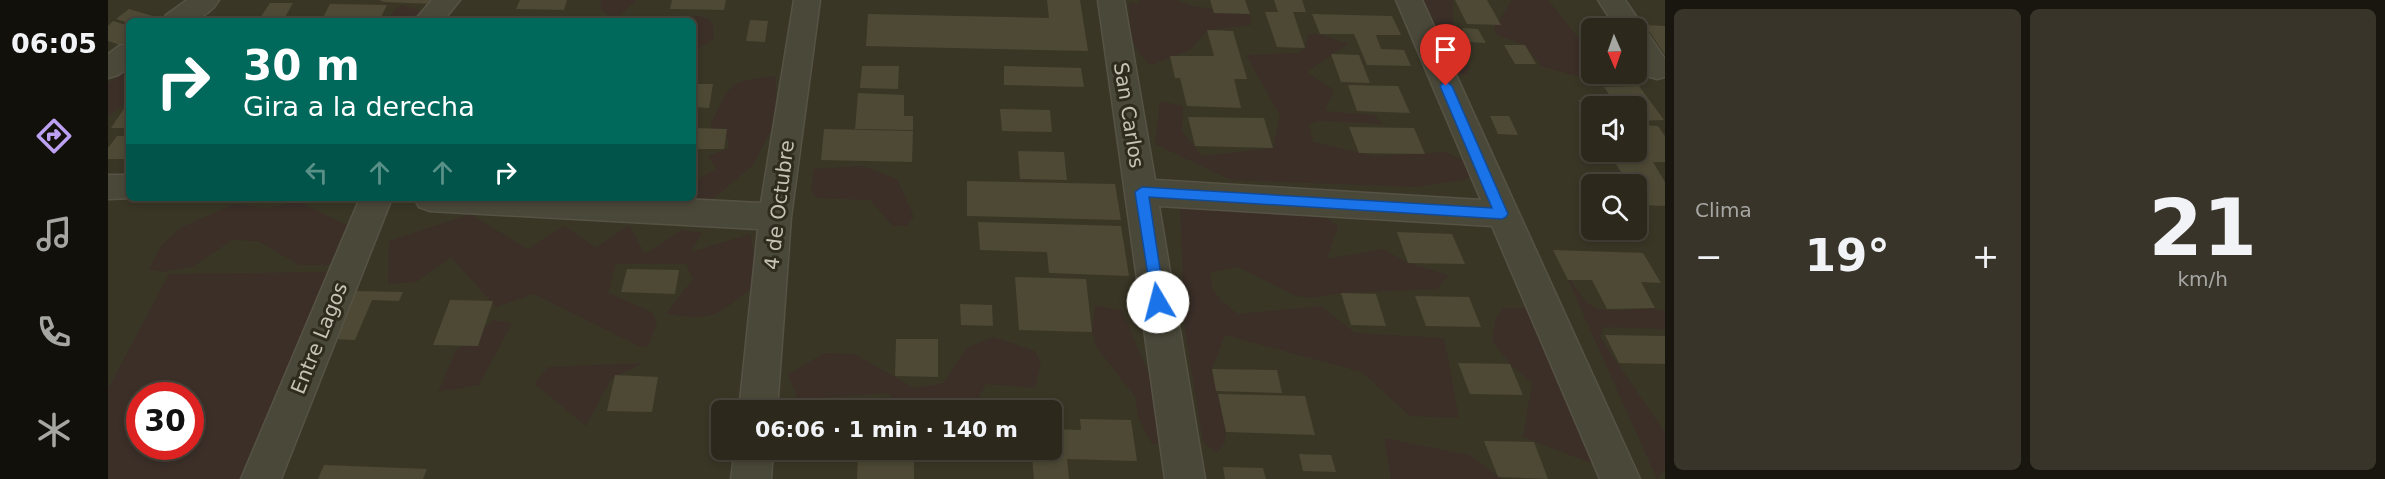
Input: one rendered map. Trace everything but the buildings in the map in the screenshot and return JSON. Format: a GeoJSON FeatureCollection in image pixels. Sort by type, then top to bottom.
{"type":"FeatureCollection","features":[{"type":"Feature","properties":{"kind":"street"},"geometry":{"type":"LineString","coordinates":[[180,18],[206,0]]}},
{"type":"Feature","properties":{"kind":"street"},"geometry":{"type":"LineString","coordinates":[[431,18],[447,0]]}},
{"type":"Feature","properties":{"kind":"street","name":"4 de Octubre"},"geometry":{"type":"LineString","coordinates":[[759,400],[775,217],[807,0]]}},
{"type":"Feature","properties":{"kind":"street","name":"San Carlos"},"geometry":{"type":"LineString","coordinates":[[1111,0],[1185,479]]}},
{"type":"Feature","properties":{"kind":"street"},"geometry":{"type":"LineString","coordinates":[[1409,0],[1620,479]]}},
{"type":"Feature","properties":{"kind":"street"},"geometry":{"type":"LineString","coordinates":[[1611,0],[1623,18]]}},
{"type":"Feature","properties":{"kind":"street"},"geometry":{"type":"LineString","coordinates":[[1647,54],[1657,69]]}},
{"type":"Feature","properties":{"kind":"street"},"geometry":{"type":"LineString","coordinates":[[108,68],[126,55]]}},
{"type":"Feature","properties":{"kind":"street"},"geometry":{"type":"LineString","coordinates":[[108,187],[126,187]]}},
{"type":"Feature","properties":{"kind":"street"},"geometry":{"type":"LineString","coordinates":[[1142,192],[1502,214]]}},
{"type":"Feature","properties":{"kind":"street","name":"Entre Lagos"},"geometry":{"type":"LineString","coordinates":[[261,479],[375,201]]}},
{"type":"Feature","properties":{"kind":"street"},"geometry":{"type":"LineString","coordinates":[[484,201],[775,217]]}},
{"type":"Feature","properties":{"kind":"street"},"geometry":{"type":"LineString","coordinates":[[751,479],[753,460]]}},
{"type":"Feature","properties":{"kind":"shaded area"},"geometry":{"type":"Polygon","coordinates":[[[600,0],[636,0],[619,16],[608,15],[602,10],[600,0]]]}},
{"type":"Feature","properties":{"kind":"shaded area"},"geometry":{"type":"Polygon","coordinates":[[[1140,0],[1176,0],[1192,6],[1250,14],[1251,25],[1208,30],[1190,50],[1151,65],[1138,52],[1132,37],[1129,3],[1137,4],[1140,0]]]}},
{"type":"Feature","properties":{"kind":"shaded area"},"geometry":{"type":"Polygon","coordinates":[[[1421,0],[1453,0],[1453,42],[1469,66],[1468,74],[1457,74],[1447,67],[1421,0]]]}},
{"type":"Feature","properties":{"kind":"shaded area"},"geometry":{"type":"Polygon","coordinates":[[[1512,0],[1548,0],[1581,41],[1581,77],[1541,66],[1525,45],[1497,35],[1494,28],[1512,0]]]}},
{"type":"Feature","properties":{"kind":"shaded area"},"geometry":{"type":"Polygon","coordinates":[[[401,5],[424,12],[417,18],[387,18],[401,5]]]}},
{"type":"Feature","properties":{"kind":"shaded area"},"geometry":{"type":"Polygon","coordinates":[[[687,17],[708,18],[713,24],[714,39],[696,50],[696,18],[687,17]]]}},
{"type":"Feature","properties":{"kind":"shaded area"},"geometry":{"type":"Polygon","coordinates":[[[1308,34],[1320,34],[1348,44],[1307,72],[1334,90],[1325,111],[1374,115],[1383,124],[1319,121],[1309,124],[1313,142],[1374,156],[1446,152],[1469,164],[1473,175],[1464,180],[1415,187],[1231,180],[1155,144],[1160,101],[1183,106],[1182,131],[1202,156],[1273,148],[1280,115],[1246,55],[1298,53],[1305,48],[1308,34]]]}},
{"type":"Feature","properties":{"kind":"shaded area"},"geometry":{"type":"Polygon","coordinates":[[[126,71],[126,102],[108,116],[108,83],[126,71]]]}},
{"type":"Feature","properties":{"kind":"shaded area"},"geometry":{"type":"Polygon","coordinates":[[[776,76],[776,120],[753,165],[714,198],[701,202],[687,202],[696,201],[696,180],[716,169],[708,156],[729,148],[728,139],[710,126],[722,101],[732,87],[760,78],[776,76]]]}},
{"type":"Feature","properties":{"kind":"shaded area"},"geometry":{"type":"Polygon","coordinates":[[[863,166],[897,179],[914,217],[907,226],[893,226],[870,200],[816,198],[811,189],[814,169],[863,166]]]}},
{"type":"Feature","properties":{"kind":"shaded area"},"geometry":{"type":"Polygon","coordinates":[[[297,201],[353,228],[352,248],[330,265],[299,265],[258,241],[232,240],[192,267],[161,272],[149,269],[161,246],[180,228],[235,204],[268,208],[297,201]]]}},
{"type":"Feature","properties":{"kind":"shaded area"},"geometry":{"type":"Polygon","coordinates":[[[1180,206],[1315,210],[1338,226],[1327,259],[1383,249],[1408,263],[1448,275],[1437,289],[1341,293],[1311,298],[1296,296],[1238,267],[1211,272],[1211,280],[1218,297],[1238,314],[1321,306],[1355,333],[1444,338],[1459,418],[1410,416],[1362,372],[1225,335],[1212,369],[1226,432],[1225,443],[1217,453],[1203,442],[1185,332],[1180,206]]]}},
{"type":"Feature","properties":{"kind":"shaded area"},"geometry":{"type":"Polygon","coordinates":[[[471,214],[527,249],[564,226],[596,248],[629,225],[645,254],[682,230],[702,233],[691,252],[750,234],[759,282],[717,312],[707,316],[683,316],[666,313],[693,279],[686,264],[616,264],[608,293],[652,312],[657,323],[648,346],[641,347],[534,294],[496,307],[451,257],[416,282],[388,284],[389,241],[471,214]]]}},
{"type":"Feature","properties":{"kind":"shaded area"},"geometry":{"type":"Polygon","coordinates":[[[1564,271],[1583,298],[1597,308],[1665,311],[1665,329],[1603,327],[1600,337],[1665,433],[1665,468],[1657,479],[1564,271]]]}},
{"type":"Feature","properties":{"kind":"shaded area"},"geometry":{"type":"Polygon","coordinates":[[[329,272],[242,479],[108,479],[108,389],[169,274],[329,272]]]}},
{"type":"Feature","properties":{"kind":"shaded area"},"geometry":{"type":"Polygon","coordinates":[[[1095,305],[1122,311],[1148,372],[1186,403],[1185,443],[1152,444],[1139,419],[1135,397],[1096,346],[1092,332],[1095,305]]]}},
{"type":"Feature","properties":{"kind":"shaded area"},"geometry":{"type":"Polygon","coordinates":[[[1503,308],[1530,308],[1597,451],[1591,463],[1523,437],[1532,383],[1510,364],[1492,340],[1496,318],[1503,308]]]}},
{"type":"Feature","properties":{"kind":"shaded area"},"geometry":{"type":"Polygon","coordinates":[[[494,320],[512,323],[479,385],[438,392],[456,350],[494,320]]]}},
{"type":"Feature","properties":{"kind":"shaded area"},"geometry":{"type":"Polygon","coordinates":[[[993,337],[1035,351],[1041,364],[1035,388],[986,384],[977,400],[893,400],[889,393],[798,399],[788,375],[824,353],[854,354],[914,388],[943,383],[967,348],[993,337]]]}},
{"type":"Feature","properties":{"kind":"shaded area"},"geometry":{"type":"Polygon","coordinates":[[[643,363],[611,379],[586,426],[535,384],[548,367],[643,363]]]}},
{"type":"Feature","properties":{"kind":"shaded area"},"geometry":{"type":"Polygon","coordinates":[[[1384,438],[1469,455],[1502,479],[1391,479],[1384,438]]]}},
{"type":"Feature","properties":{"kind":"route"},"geometry":{"type":"LineString","coordinates":[[1158,302],[1142,192],[1502,214],[1446,86]]}}]}
